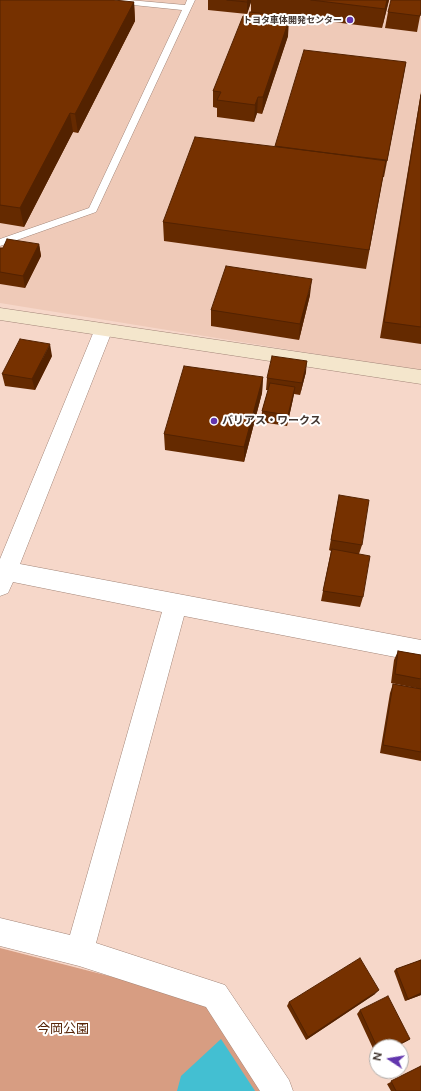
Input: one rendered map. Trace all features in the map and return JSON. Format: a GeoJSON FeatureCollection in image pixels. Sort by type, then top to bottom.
{"type":"FeatureCollection","features":[{"type":"Feature","properties":{"kind":"street"},"geometry":{"type":"LineString","coordinates":[[0,314],[103,331],[421,377]]}},
{"type":"Feature","properties":{"kind":"street"},"geometry":{"type":"LineString","coordinates":[[103,331],[3,578],[176,606],[421,651]]}},
{"type":"Feature","properties":{"kind":"street"},"geometry":{"type":"LineString","coordinates":[[79,952],[176,606]]}},
{"type":"Feature","properties":{"kind":"street"},"geometry":{"type":"LineString","coordinates":[[0,932],[79,952],[215,995],[278,1091]]}},
{"type":"Feature","properties":{"kind":"lane"},"geometry":{"type":"LineString","coordinates":[[0,243],[93,210],[189,4],[104,0]]}},
{"type":"Feature","properties":{"kind":"shaded area"},"geometry":{"type":"Polygon","coordinates":[[[0,0],[421,0],[421,371],[0,303],[0,0]]]}},
{"type":"Feature","properties":{"kind":"green space","name":"今岡公園"},"geometry":{"type":"Polygon","coordinates":[[[0,948],[210,1002],[269,1091],[0,1091],[0,948]]]}},
{"type":"Feature","properties":{"kind":"water"},"geometry":{"type":"Polygon","coordinates":[[[221,1039],[255,1091],[177,1091],[181,1076],[221,1039]]]}},
{"type":"Feature","properties":{"kind":"building"},"geometry":{"type":"Polygon","coordinates":[[[0,0],[114,0],[134,2],[75,114],[70,113],[20,208],[0,205],[0,0]]]}},
{"type":"Feature","properties":{"kind":"building"},"geometry":{"type":"Polygon","coordinates":[[[227,0],[248,0],[247,2],[227,0]]]}},
{"type":"Feature","properties":{"kind":"building"},"geometry":{"type":"Polygon","coordinates":[[[311,0],[387,0],[385,9],[311,0]]]}},
{"type":"Feature","properties":{"kind":"building"},"geometry":{"type":"Polygon","coordinates":[[[391,0],[421,0],[420,16],[388,12],[391,0]]]}},
{"type":"Feature","properties":{"kind":"building"},"geometry":{"type":"Polygon","coordinates":[[[250,12],[284,16],[282,19],[289,20],[263,97],[258,97],[255,105],[217,100],[221,92],[213,91],[243,16],[248,17],[250,12]]]}},
{"type":"Feature","properties":{"kind":"building"},"geometry":{"type":"Polygon","coordinates":[[[304,50],[406,62],[387,161],[275,146],[304,50]]]}},
{"type":"Feature","properties":{"kind":"building"},"geometry":{"type":"Polygon","coordinates":[[[421,95],[421,327],[384,322],[421,95]]]}},
{"type":"Feature","properties":{"kind":"building"},"geometry":{"type":"Polygon","coordinates":[[[195,137],[386,160],[369,250],[163,222],[195,137]]]}},
{"type":"Feature","properties":{"kind":"building"},"geometry":{"type":"Polygon","coordinates":[[[7,239],[39,244],[23,276],[0,272],[0,248],[3,248],[7,239]]]}},
{"type":"Feature","properties":{"kind":"building"},"geometry":{"type":"Polygon","coordinates":[[[226,266],[312,279],[300,324],[211,310],[226,266]]]}},
{"type":"Feature","properties":{"kind":"building"},"geometry":{"type":"Polygon","coordinates":[[[20,339],[50,344],[32,379],[2,374],[20,339]]]}},
{"type":"Feature","properties":{"kind":"building"},"geometry":{"type":"Polygon","coordinates":[[[272,356],[307,361],[302,383],[267,378],[272,356]]]}},
{"type":"Feature","properties":{"kind":"building","name":"バリアス・ワークス"},"geometry":{"type":"Polygon","coordinates":[[[184,366],[263,377],[244,447],[164,434],[184,366]]]}},
{"type":"Feature","properties":{"kind":"building"},"geometry":{"type":"Polygon","coordinates":[[[270,383],[295,387],[288,415],[262,411],[270,383]]]}},
{"type":"Feature","properties":{"kind":"building"},"geometry":{"type":"Polygon","coordinates":[[[339,495],[369,500],[362,545],[331,540],[339,495]]]}},
{"type":"Feature","properties":{"kind":"building"},"geometry":{"type":"Polygon","coordinates":[[[332,549],[370,556],[363,597],[323,591],[332,549]]]}},
{"type":"Feature","properties":{"kind":"building"},"geometry":{"type":"Polygon","coordinates":[[[398,651],[421,655],[421,679],[395,674],[398,651]]]}},
{"type":"Feature","properties":{"kind":"building"},"geometry":{"type":"Polygon","coordinates":[[[393,684],[421,689],[421,752],[383,745],[393,684]]]}},
{"type":"Feature","properties":{"kind":"building"},"geometry":{"type":"Polygon","coordinates":[[[360,958],[379,990],[308,1037],[289,1002],[360,958]]]}},
{"type":"Feature","properties":{"kind":"building"},"geometry":{"type":"Polygon","coordinates":[[[421,960],[421,993],[408,999],[396,969],[421,960]]]}},
{"type":"Feature","properties":{"kind":"building"},"geometry":{"type":"Polygon","coordinates":[[[388,996],[410,1039],[373,1039],[360,1010],[388,996]]]}},
{"type":"Feature","properties":{"kind":"building"},"geometry":{"type":"Polygon","coordinates":[[[421,1066],[421,1091],[396,1091],[391,1081],[395,1079],[409,1079],[409,1072],[421,1066]]]}},
{"type":"Feature","properties":{"kind":"place","name":"トヨタ車体開発センター"},"geometry":{"type":"Point","coordinates":[350,20]}},
{"type":"Feature","properties":{"kind":"place","name":"バリアス・ワークス"},"geometry":{"type":"Point","coordinates":[214,421]}}]}
